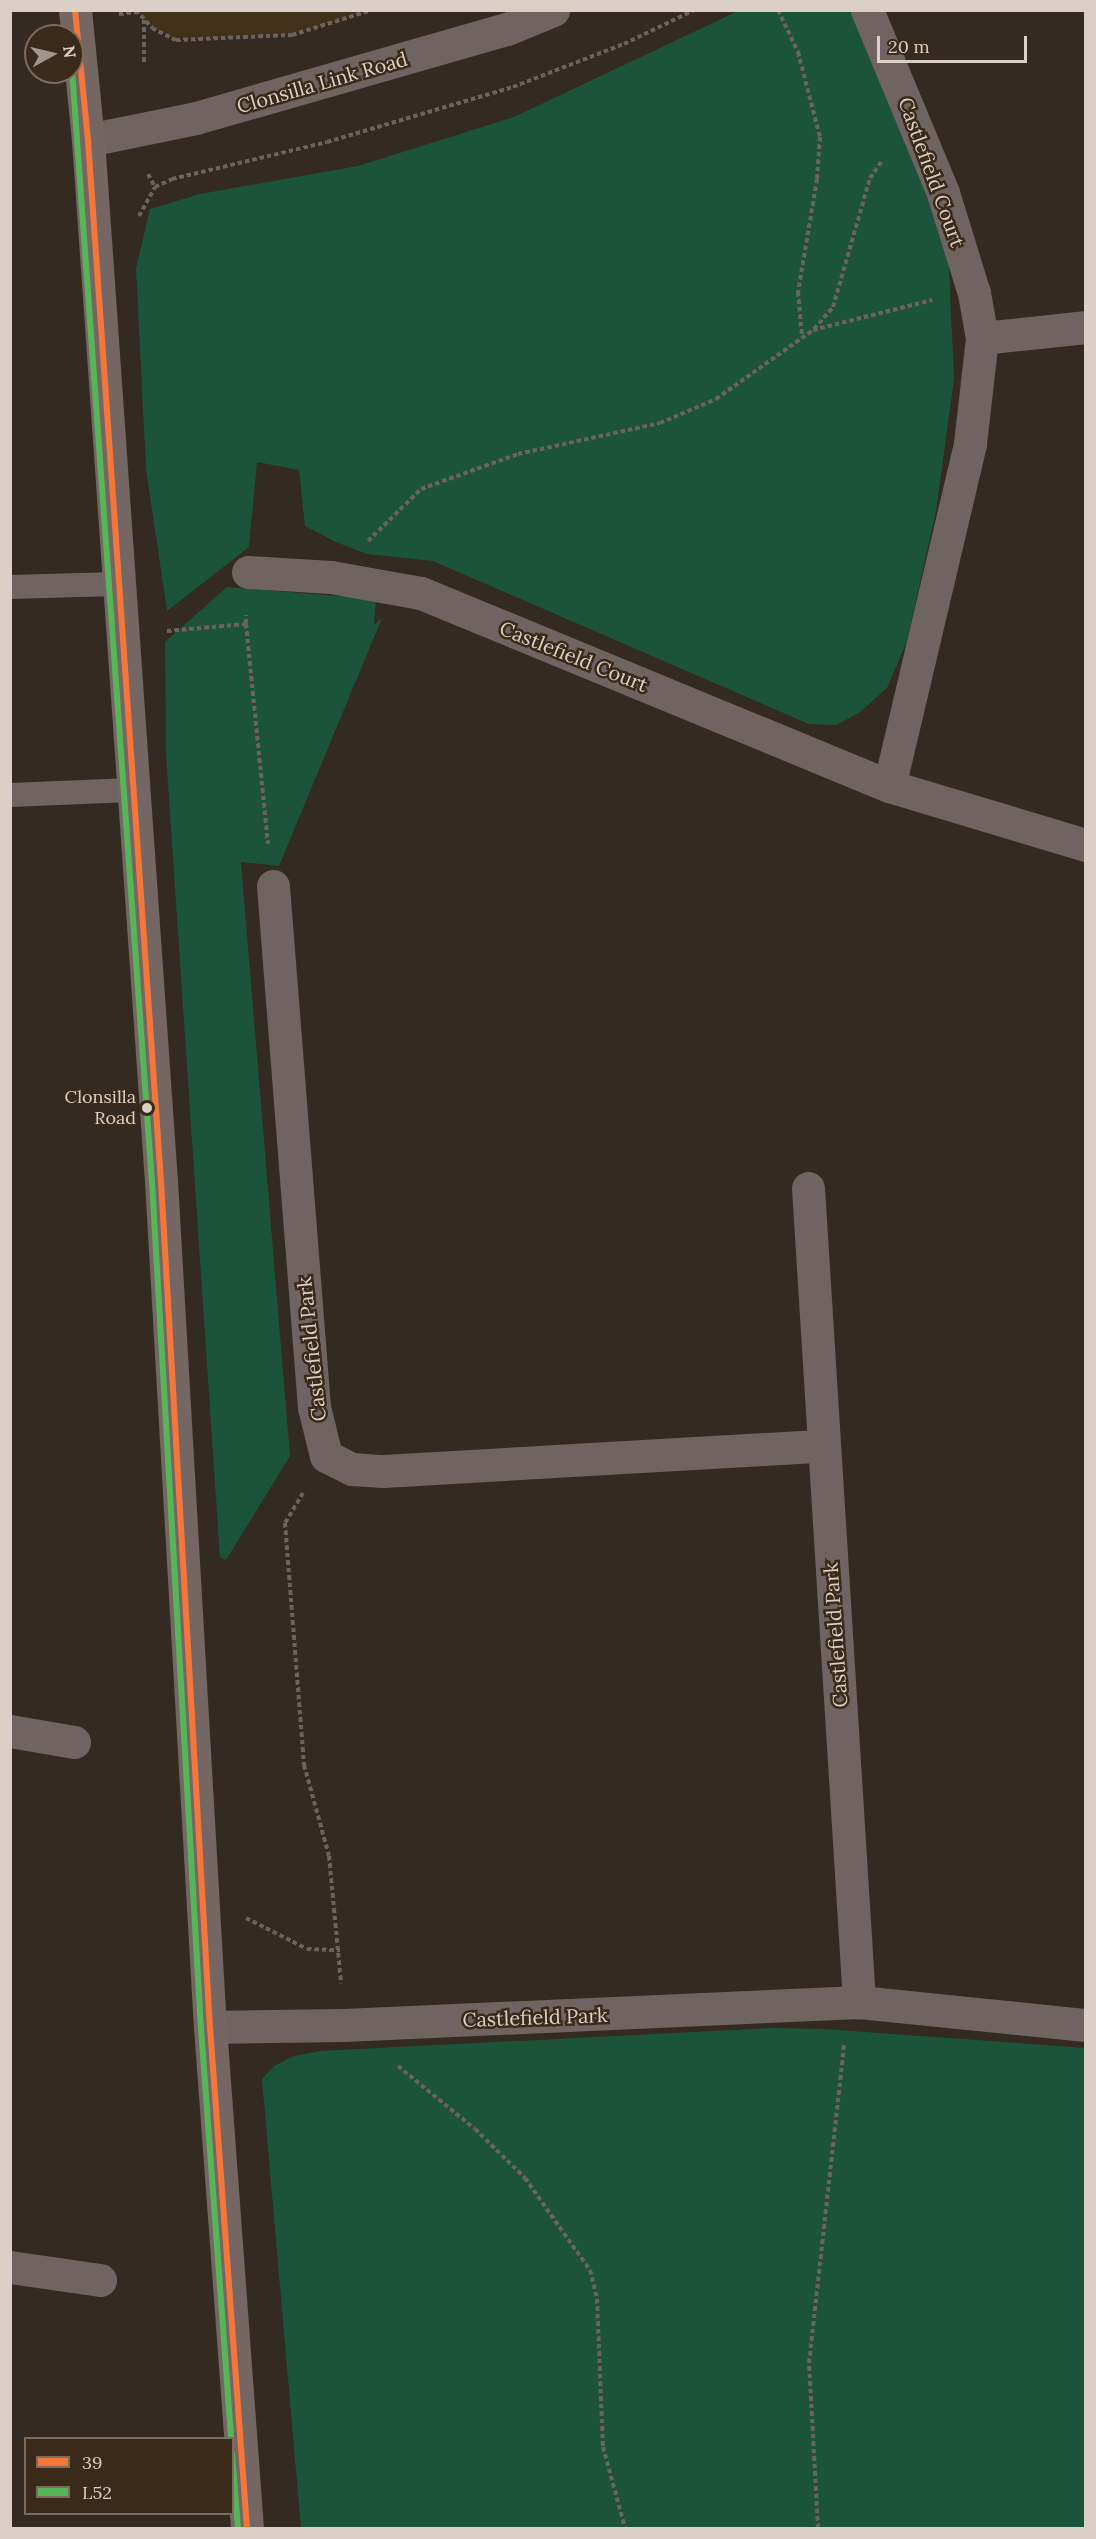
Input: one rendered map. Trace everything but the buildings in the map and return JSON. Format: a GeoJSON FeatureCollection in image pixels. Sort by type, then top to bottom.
{"type":"FeatureCollection","features":[{"type":"Feature","properties":{"kind":"main road"},"geometry":{"type":"LineString","coordinates":[[75,10],[88,140],[120,636],[161,1181],[210,2027],[247,2529]]}},
{"type":"Feature","properties":{"kind":"street","name":"Clonsilla Link Road"},"geometry":{"type":"LineString","coordinates":[[88,140],[196,118],[507,29],[553,10]]}},
{"type":"Feature","properties":{"kind":"street","name":"Castlefield Court"},"geometry":{"type":"LineString","coordinates":[[867,10],[912,113],[943,193],[974,294],[982,338],[970,444],[889,786]]}},
{"type":"Feature","properties":{"kind":"street"},"geometry":{"type":"LineString","coordinates":[[982,338],[1086,327]]}},
{"type":"Feature","properties":{"kind":"street","name":"Castlefield Court"},"geometry":{"type":"LineString","coordinates":[[248,572],[331,577],[421,593],[889,786],[1086,844]]}},
{"type":"Feature","properties":{"kind":"street","name":"Castlefield Park"},"geometry":{"type":"LineString","coordinates":[[273,886],[314,1407],[326,1456],[352,1469],[383,1471],[822,1446]]}},
{"type":"Feature","properties":{"kind":"street","name":"Castlefield Park"},"geometry":{"type":"LineString","coordinates":[[808,1188],[822,1446],[859,2002]]}},
{"type":"Feature","properties":{"kind":"street"},"geometry":{"type":"LineString","coordinates":[[10,1731],[74,1742]]}},
{"type":"Feature","properties":{"kind":"street","name":"Castlefield Park"},"geometry":{"type":"LineString","coordinates":[[210,2027],[344,2025],[859,2002],[1086,2025]]}},
{"type":"Feature","properties":{"kind":"street"},"geometry":{"type":"LineString","coordinates":[[10,2267],[100,2280]]}},
{"type":"Feature","properties":{"kind":"lane"},"geometry":{"type":"LineString","coordinates":[[10,587],[117,584]]}},
{"type":"Feature","properties":{"kind":"lane"},"geometry":{"type":"LineString","coordinates":[[10,795],[131,790]]}},
{"type":"Feature","properties":{"kind":"path"},"geometry":{"type":"LineString","coordinates":[[110,15],[137,11],[144,20],[176,40],[292,35],[372,10]]}},
{"type":"Feature","properties":{"kind":"path"},"geometry":{"type":"LineString","coordinates":[[136,223],[155,187],[172,179],[327,142],[513,87],[624,44],[694,10]]}},
{"type":"Feature","properties":{"kind":"path"},"geometry":{"type":"LineString","coordinates":[[778,10],[798,52],[820,137],[817,179],[798,292],[802,337]]}},
{"type":"Feature","properties":{"kind":"path"},"geometry":{"type":"LineString","coordinates":[[144,20],[144,62]]}},
{"type":"Feature","properties":{"kind":"path"},"geometry":{"type":"LineString","coordinates":[[331,577],[421,489],[518,454],[660,423],[716,399],[813,330],[833,307],[870,178],[912,113]]}},
{"type":"Feature","properties":{"kind":"path"},"geometry":{"type":"LineString","coordinates":[[148,174],[155,187]]}},
{"type":"Feature","properties":{"kind":"path"},"geometry":{"type":"LineString","coordinates":[[813,330],[897,306],[974,294]]}},
{"type":"Feature","properties":{"kind":"path"},"geometry":{"type":"LineString","coordinates":[[248,572],[246,624],[273,886]]}},
{"type":"Feature","properties":{"kind":"path"},"geometry":{"type":"LineString","coordinates":[[120,636],[246,624]]}},
{"type":"Feature","properties":{"kind":"path"},"geometry":{"type":"LineString","coordinates":[[202,1901],[259,1923],[306,1949],[339,1950]]}},
{"type":"Feature","properties":{"kind":"path"},"geometry":{"type":"LineString","coordinates":[[818,2529],[810,2422],[813,2302],[840,2065],[845,2035],[859,2002]]}},
{"type":"Feature","properties":{"kind":"shaded area"},"geometry":{"type":"Polygon","coordinates":[[[136,11],[372,11],[292,35],[176,40],[152,28],[136,11]]]}},
{"type":"Feature","properties":{"kind":"green space"},"geometry":{"type":"Polygon","coordinates":[[[738,11],[850,11],[853,14],[918,153],[949,267],[954,379],[936,511],[907,641],[887,688],[859,713],[836,725],[809,724],[433,561],[367,554],[336,542],[305,526],[299,470],[257,462],[249,547],[167,611],[146,469],[136,268],[150,209],[200,194],[358,166],[514,117],[738,11]]]}},
{"type":"Feature","properties":{"kind":"green space"},"geometry":{"type":"Polygon","coordinates":[[[227,587],[376,599],[374,625],[382,618],[279,866],[241,862],[290,1456],[226,1560],[220,1557],[166,754],[165,642],[227,587]]]}},
{"type":"Feature","properties":{"kind":"green space"},"geometry":{"type":"Polygon","coordinates":[[[772,2028],[824,2029],[1085,2048],[1085,2528],[301,2528],[262,2079],[274,2066],[294,2056],[320,2051],[772,2028]]]}},
{"type":"Feature","properties":{"kind":"transit line","name":"39"},"geometry":{"type":"LineString","coordinates":[[75,10],[88,140],[161,1181],[210,2027],[247,2528]]}},
{"type":"Feature","properties":{"kind":"transit line","name":"L52"},"geometry":{"type":"LineString","coordinates":[[73,84],[152,1182],[201,2028],[231,2437]]}},
{"type":"Feature","properties":{"kind":"transit line","name":"L52"},"geometry":{"type":"LineString","coordinates":[[234,2479],[238,2528]]}},
{"type":"Feature","properties":{"kind":"place","name":"Clonsilla Road"},"geometry":{"type":"Point","coordinates":[147,1108]}}]}
